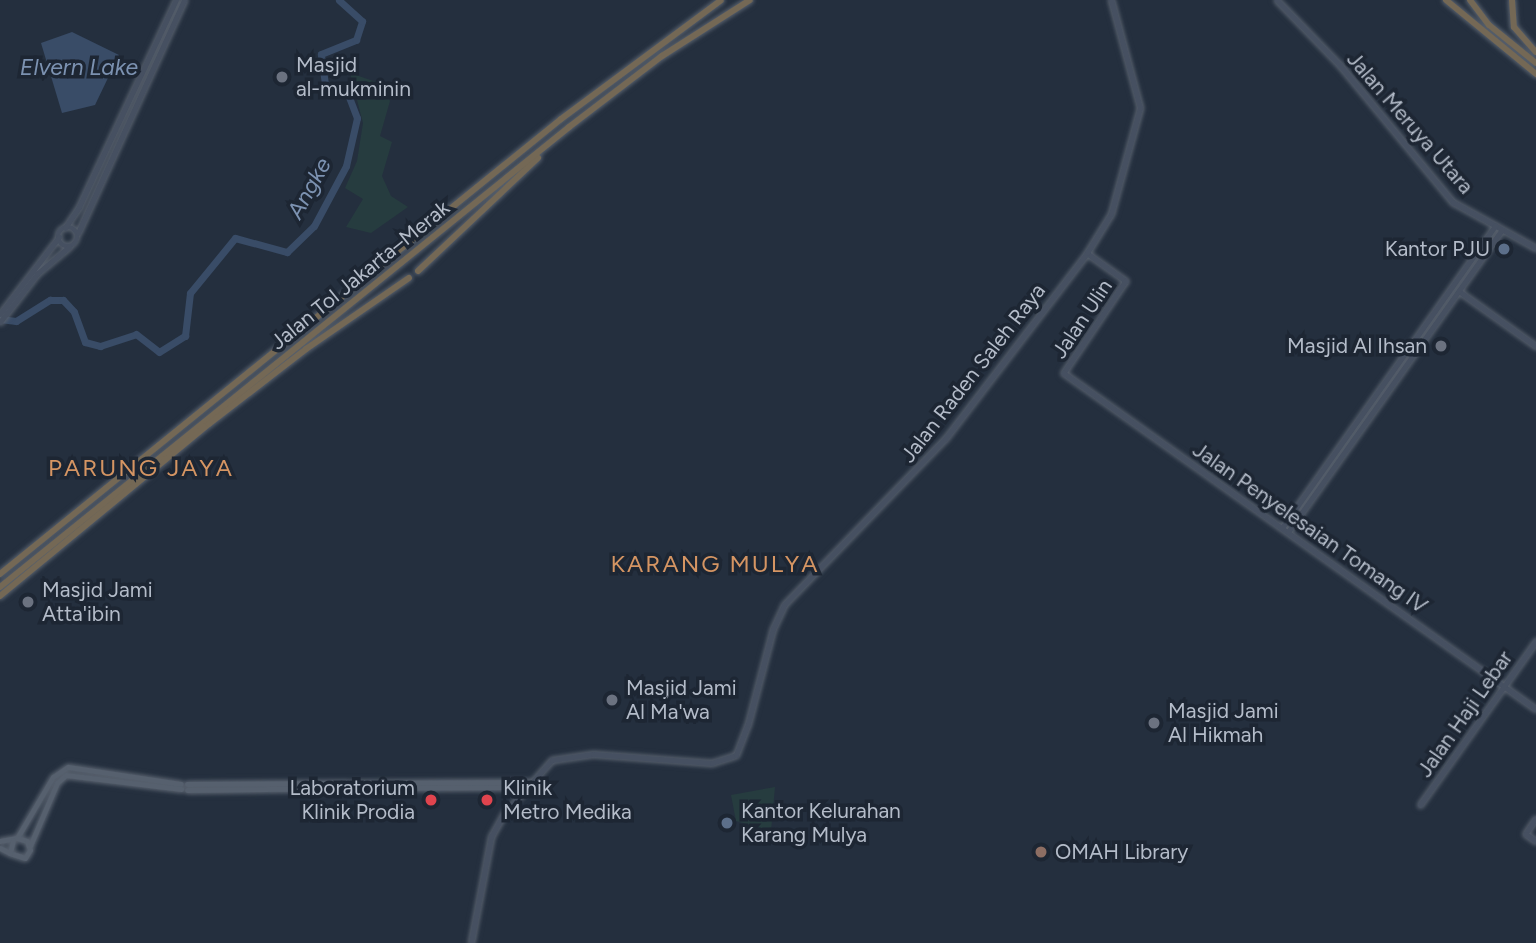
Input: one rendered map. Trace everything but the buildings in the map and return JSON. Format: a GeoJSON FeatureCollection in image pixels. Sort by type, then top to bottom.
{"type":"FeatureCollection","features":[{"type":"Feature","properties":{"kind":"highway","name":"Jalan Tol Jakarta–Merak"},"geometry":{"type":"LineString","coordinates":[[0,574],[561,119],[721,0]]}},
{"type":"Feature","properties":{"kind":"highway","name":"Jalan Tol Jakarta–Merak"},"geometry":{"type":"LineString","coordinates":[[0,587],[662,56],[750,0]]}},
{"type":"Feature","properties":{"kind":"highway"},"geometry":{"type":"LineString","coordinates":[[1447,0],[1536,74]]}},
{"type":"Feature","properties":{"kind":"highway"},"geometry":{"type":"LineString","coordinates":[[1470,0],[1489,25],[1536,63]]}},
{"type":"Feature","properties":{"kind":"highway"},"geometry":{"type":"LineString","coordinates":[[1512,0],[1514,27],[1536,52]]}},
{"type":"Feature","properties":{"kind":"highway"},"geometry":{"type":"LineString","coordinates":[[418,271],[545,148]]}},
{"type":"Feature","properties":{"kind":"highway"},"geometry":{"type":"LineString","coordinates":[[0,596],[209,424],[306,349],[409,278]]}},
{"type":"Feature","properties":{"kind":"main road"},"geometry":{"type":"LineString","coordinates":[[10,853],[15,839],[53,777],[68,767],[184,787]]}},
{"type":"Feature","properties":{"kind":"main road"},"geometry":{"type":"LineString","coordinates":[[0,848],[25,858],[57,783],[66,775],[184,787],[529,784]]}},
{"type":"Feature","properties":{"kind":"main road"},"geometry":{"type":"LineString","coordinates":[[0,841],[15,839],[30,846]]}},
{"type":"Feature","properties":{"kind":"street"},"geometry":{"type":"LineString","coordinates":[[0,322],[12,300],[79,207],[176,0]]}},
{"type":"Feature","properties":{"kind":"street"},"geometry":{"type":"LineString","coordinates":[[12,300],[37,274],[76,243],[78,233],[184,0]]}},
{"type":"Feature","properties":{"kind":"street","name":"Jalan Raden Saleh Raya"},"geometry":{"type":"LineString","coordinates":[[471,943],[491,837],[529,784],[552,760],[572,754],[712,763],[733,758],[746,733],[773,629],[784,605],[945,439],[1087,253],[1111,214],[1140,108],[1111,0]]}},
{"type":"Feature","properties":{"kind":"street","name":"Jalan Meruya Utara"},"geometry":{"type":"LineString","coordinates":[[1277,0],[1348,75],[1453,202],[1536,248]]}},
{"type":"Feature","properties":{"kind":"street"},"geometry":{"type":"LineString","coordinates":[[1282,528],[1495,226]]}},
{"type":"Feature","properties":{"kind":"street"},"geometry":{"type":"LineString","coordinates":[[65,228],[78,233]]}},
{"type":"Feature","properties":{"kind":"street"},"geometry":{"type":"LineString","coordinates":[[1288,531],[1502,230]]}},
{"type":"Feature","properties":{"kind":"street"},"geometry":{"type":"LineString","coordinates":[[59,237],[69,247]]}},
{"type":"Feature","properties":{"kind":"street","name":"Jalan Ulin"},"geometry":{"type":"LineString","coordinates":[[1064,373],[1126,281],[1087,253]]}},
{"type":"Feature","properties":{"kind":"street"},"geometry":{"type":"LineString","coordinates":[[1459,291],[1536,346]]}},
{"type":"Feature","properties":{"kind":"street"},"geometry":{"type":"LineString","coordinates":[[0,314],[8,306]]}},
{"type":"Feature","properties":{"kind":"street","name":"Jalan Penyelesaian Tomang IV"},"geometry":{"type":"LineString","coordinates":[[1064,373],[1536,709]]}},
{"type":"Feature","properties":{"kind":"street","name":"Jalan Haji Lebar"},"geometry":{"type":"LineString","coordinates":[[1420,805],[1536,641]]}},
{"type":"Feature","properties":{"kind":"street"},"geometry":{"type":"LineString","coordinates":[[1536,820],[1526,834],[1536,841]]}},
{"type":"Feature","properties":{"kind":"green space"},"geometry":{"type":"Polygon","coordinates":[[[350,73],[382,84],[390,101],[380,136],[392,142],[382,176],[391,196],[408,207],[371,233],[346,227],[363,199],[345,188],[357,161],[363,123],[350,73]]]}},
{"type":"Feature","properties":{"kind":"green space"},"geometry":{"type":"Polygon","coordinates":[[[775,787],[771,831],[736,821],[731,795],[775,787]]]}},
{"type":"Feature","properties":{"kind":"water","name":"Elvern Lake"},"geometry":{"type":"Polygon","coordinates":[[[72,32],[119,55],[95,105],[62,113],[41,43],[72,32]]]}},
{"type":"Feature","properties":{"kind":"waterway","name":"Angke"},"geometry":{"type":"LineString","coordinates":[[0,319],[16,321],[50,300],[63,300],[74,312],[85,342],[100,346],[136,334],[159,352],[185,336],[190,293],[235,238],[287,252],[314,226],[346,166],[357,118],[347,92],[325,84],[321,54],[356,40],[362,21],[339,0]]}},
{"type":"Feature","properties":{"kind":"place","name":"Masjid al-mukminin"},"geometry":{"type":"Point","coordinates":[282,77]}},
{"type":"Feature","properties":{"kind":"place","name":"Kantor PJU"},"geometry":{"type":"Point","coordinates":[1504,249]}},
{"type":"Feature","properties":{"kind":"place","name":"Masjid Al Ihsan"},"geometry":{"type":"Point","coordinates":[1441,346]}},
{"type":"Feature","properties":{"kind":"place","name":"Masjid Jami Atta'ibin"},"geometry":{"type":"Point","coordinates":[28,602]}},
{"type":"Feature","properties":{"kind":"place","name":"Masjid Jami Al Ma'wa"},"geometry":{"type":"Point","coordinates":[612,700]}},
{"type":"Feature","properties":{"kind":"place","name":"Masjid Jami Al Hikmah"},"geometry":{"type":"Point","coordinates":[1154,723]}},
{"type":"Feature","properties":{"kind":"place","name":"Laboratorium Klinik Prodia"},"geometry":{"type":"Point","coordinates":[431,800]}},
{"type":"Feature","properties":{"kind":"place","name":"Klinik Metro Medika"},"geometry":{"type":"Point","coordinates":[487,800]}},
{"type":"Feature","properties":{"kind":"place","name":"Kantor Kelurahan Karang Mulya"},"geometry":{"type":"Point","coordinates":[727,823]}},
{"type":"Feature","properties":{"kind":"place","name":"OMAH Library"},"geometry":{"type":"Point","coordinates":[1041,852]}},
{"type":"Feature","properties":{"kind":"district","name":"PARUNG JAYA"},"geometry":{"type":"Point","coordinates":[141,468]}},
{"type":"Feature","properties":{"kind":"district","name":"KARANG MULYA"},"geometry":{"type":"Point","coordinates":[715,564]}}]}
